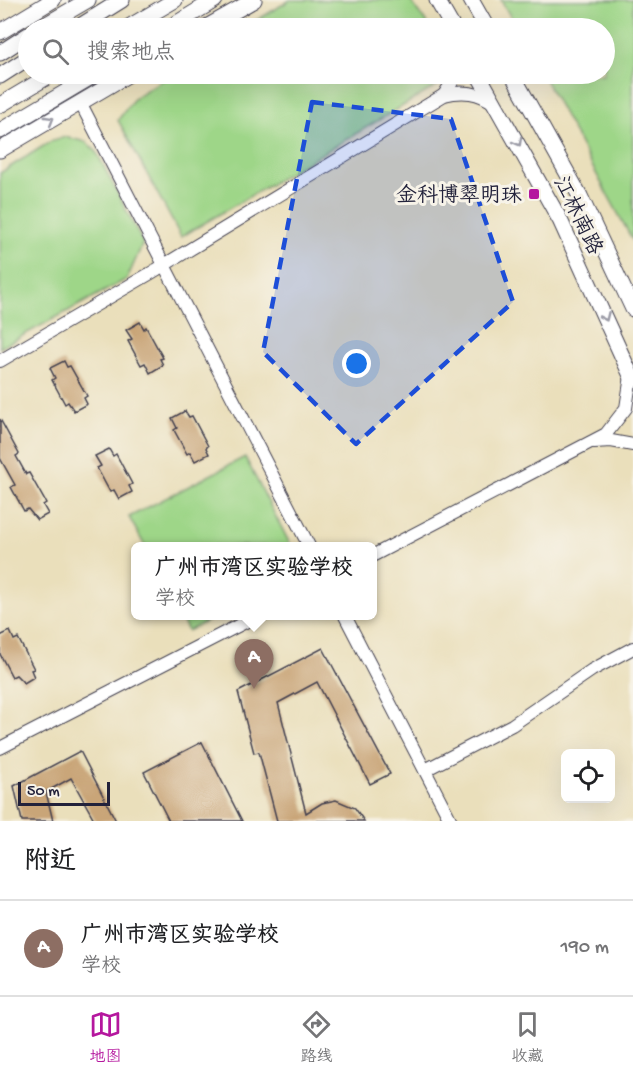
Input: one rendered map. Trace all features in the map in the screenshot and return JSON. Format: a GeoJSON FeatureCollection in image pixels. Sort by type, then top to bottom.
{"type":"FeatureCollection","features":[{"type":"Feature","properties":{"kind":"main road"},"geometry":{"type":"LineString","coordinates":[[24,18],[53,0]]}},
{"type":"Feature","properties":{"kind":"main road"},"geometry":{"type":"LineString","coordinates":[[57,18],[88,0]]}},
{"type":"Feature","properties":{"kind":"main road"},"geometry":{"type":"LineString","coordinates":[[92,18],[122,0]]}},
{"type":"Feature","properties":{"kind":"main road"},"geometry":{"type":"LineString","coordinates":[[145,18],[175,0]]}},
{"type":"Feature","properties":{"kind":"main road"},"geometry":{"type":"LineString","coordinates":[[185,18],[215,0]]}},
{"type":"Feature","properties":{"kind":"main road"},"geometry":{"type":"LineString","coordinates":[[222,18],[254,0]]}},
{"type":"Feature","properties":{"kind":"main road"},"geometry":{"type":"LineString","coordinates":[[429,0],[445,18]]}},
{"type":"Feature","properties":{"kind":"main road"},"geometry":{"type":"LineString","coordinates":[[437,0],[447,18]]}},
{"type":"Feature","properties":{"kind":"main road"},"geometry":{"type":"LineString","coordinates":[[471,0],[481,18]]}},
{"type":"Feature","properties":{"kind":"main road"},"geometry":{"type":"LineString","coordinates":[[0,33],[18,22]]}},
{"type":"Feature","properties":{"kind":"main road"},"geometry":{"type":"LineString","coordinates":[[0,53],[18,41]]}},
{"type":"Feature","properties":{"kind":"main road"},"geometry":{"type":"LineString","coordinates":[[0,76],[18,64]]}},
{"type":"Feature","properties":{"kind":"main road"},"geometry":{"type":"LineString","coordinates":[[0,105],[35,84]]}},
{"type":"Feature","properties":{"kind":"main road"},"geometry":{"type":"LineString","coordinates":[[0,131],[79,84]]}},
{"type":"Feature","properties":{"kind":"main road"},"geometry":{"type":"LineString","coordinates":[[0,150],[112,84]]}},
{"type":"Feature","properties":{"kind":"main road","name":"江林南路"},"geometry":{"type":"LineString","coordinates":[[484,84],[560,220],[632,378]]}},
{"type":"Feature","properties":{"kind":"main road","name":"江林南路"},"geometry":{"type":"LineString","coordinates":[[518,84],[583,202],[633,309]]}},
{"type":"Feature","properties":{"kind":"street"},"geometry":{"type":"LineString","coordinates":[[444,95],[451,84]]}},
{"type":"Feature","properties":{"kind":"street"},"geometry":{"type":"LineString","coordinates":[[0,361],[164,266],[444,95],[466,92],[488,98],[496,105]]}},
{"type":"Feature","properties":{"kind":"street"},"geometry":{"type":"LineString","coordinates":[[80,102],[307,542]]}},
{"type":"Feature","properties":{"kind":"street"},"geometry":{"type":"LineString","coordinates":[[377,553],[592,442],[612,428],[626,408],[632,378]]}},
{"type":"Feature","properties":{"kind":"street"},"geometry":{"type":"LineString","coordinates":[[592,442],[611,441],[633,445]]}},
{"type":"Feature","properties":{"kind":"street"},"geometry":{"type":"LineString","coordinates":[[0,748],[247,620]]}},
{"type":"Feature","properties":{"kind":"street"},"geometry":{"type":"LineString","coordinates":[[348,620],[451,821]]}},
{"type":"Feature","properties":{"kind":"street"},"geometry":{"type":"LineString","coordinates":[[425,770],[512,725],[592,670],[633,648]]}},
{"type":"Feature","properties":{"kind":"highlighted area"},"geometry":{"type":"Polygon","coordinates":[[[312,102],[451,119],[513,302],[356,444],[263,352],[312,102]]]}},
{"type":"Feature","properties":{"kind":"green space"},"geometry":{"type":"Polygon","coordinates":[[[290,0],[410,0],[423,18],[260,18],[290,0]]]}},
{"type":"Feature","properties":{"kind":"green space"},"geometry":{"type":"Polygon","coordinates":[[[501,0],[633,0],[633,241],[547,84],[615,84],[615,18],[511,18],[501,0]]]}},
{"type":"Feature","properties":{"kind":"green space"},"geometry":{"type":"Polygon","coordinates":[[[156,84],[440,84],[181,237],[118,120],[135,97],[156,84]]]}},
{"type":"Feature","properties":{"kind":"green space"},"geometry":{"type":"Polygon","coordinates":[[[66,137],[86,142],[96,151],[143,243],[127,279],[0,348],[0,173],[53,140],[66,137]]]}},
{"type":"Feature","properties":{"kind":"green space"},"geometry":{"type":"Polygon","coordinates":[[[245,457],[289,542],[143,542],[129,517],[245,457]]]}},
{"type":"Feature","properties":{"kind":"green space"},"geometry":{"type":"Polygon","coordinates":[[[182,620],[209,620],[188,631],[182,620]]]}},
{"type":"Feature","properties":{"kind":"building"},"geometry":{"type":"Polygon","coordinates":[[[140,322],[144,329],[146,327],[163,358],[160,359],[163,365],[150,373],[145,363],[141,365],[128,341],[132,339],[126,330],[140,322]]]}},
{"type":"Feature","properties":{"kind":"building"},"geometry":{"type":"Polygon","coordinates":[[[64,361],[67,367],[70,366],[87,396],[84,398],[87,404],[74,411],[68,402],[65,404],[52,380],[55,378],[50,368],[64,361]]]}},
{"type":"Feature","properties":{"kind":"building"},"geometry":{"type":"Polygon","coordinates":[[[185,411],[189,417],[192,416],[208,446],[206,448],[209,454],[195,461],[190,452],[187,454],[174,430],[177,428],[172,418],[185,411]]]}},
{"type":"Feature","properties":{"kind":"building"},"geometry":{"type":"Polygon","coordinates":[[[0,419],[19,454],[16,456],[26,474],[29,473],[46,503],[43,505],[48,514],[37,520],[28,509],[24,511],[11,487],[15,485],[0,458],[0,419]]]}},
{"type":"Feature","properties":{"kind":"building"},"geometry":{"type":"Polygon","coordinates":[[[109,449],[113,456],[116,454],[132,484],[129,486],[132,492],[119,499],[114,490],[110,492],[97,468],[101,466],[95,456],[109,449]]]}},
{"type":"Feature","properties":{"kind":"building"},"geometry":{"type":"Polygon","coordinates":[[[10,631],[14,640],[18,638],[34,669],[31,670],[34,677],[24,683],[16,675],[12,677],[0,654],[0,636],[10,631]]]}},
{"type":"Feature","properties":{"kind":"building"},"geometry":{"type":"Polygon","coordinates":[[[323,648],[390,774],[370,784],[317,682],[278,703],[306,813],[322,803],[336,800],[355,808],[364,821],[277,821],[259,752],[254,753],[238,692],[323,648]]]}},
{"type":"Feature","properties":{"kind":"building"},"geometry":{"type":"Polygon","coordinates":[[[202,742],[242,821],[169,821],[144,772],[202,742]]]}},
{"type":"Feature","properties":{"kind":"building"},"geometry":{"type":"Polygon","coordinates":[[[80,751],[116,821],[95,821],[71,778],[46,792],[53,821],[22,821],[14,786],[80,751]]]}},
{"type":"Feature","properties":{"kind":"place","name":"金科博翠明珠"},"geometry":{"type":"Point","coordinates":[534,194]}},
{"type":"Feature","properties":{"kind":"place","name":"广州市湾区实验学校"},"geometry":{"type":"Point","coordinates":[254,689]}}]}
